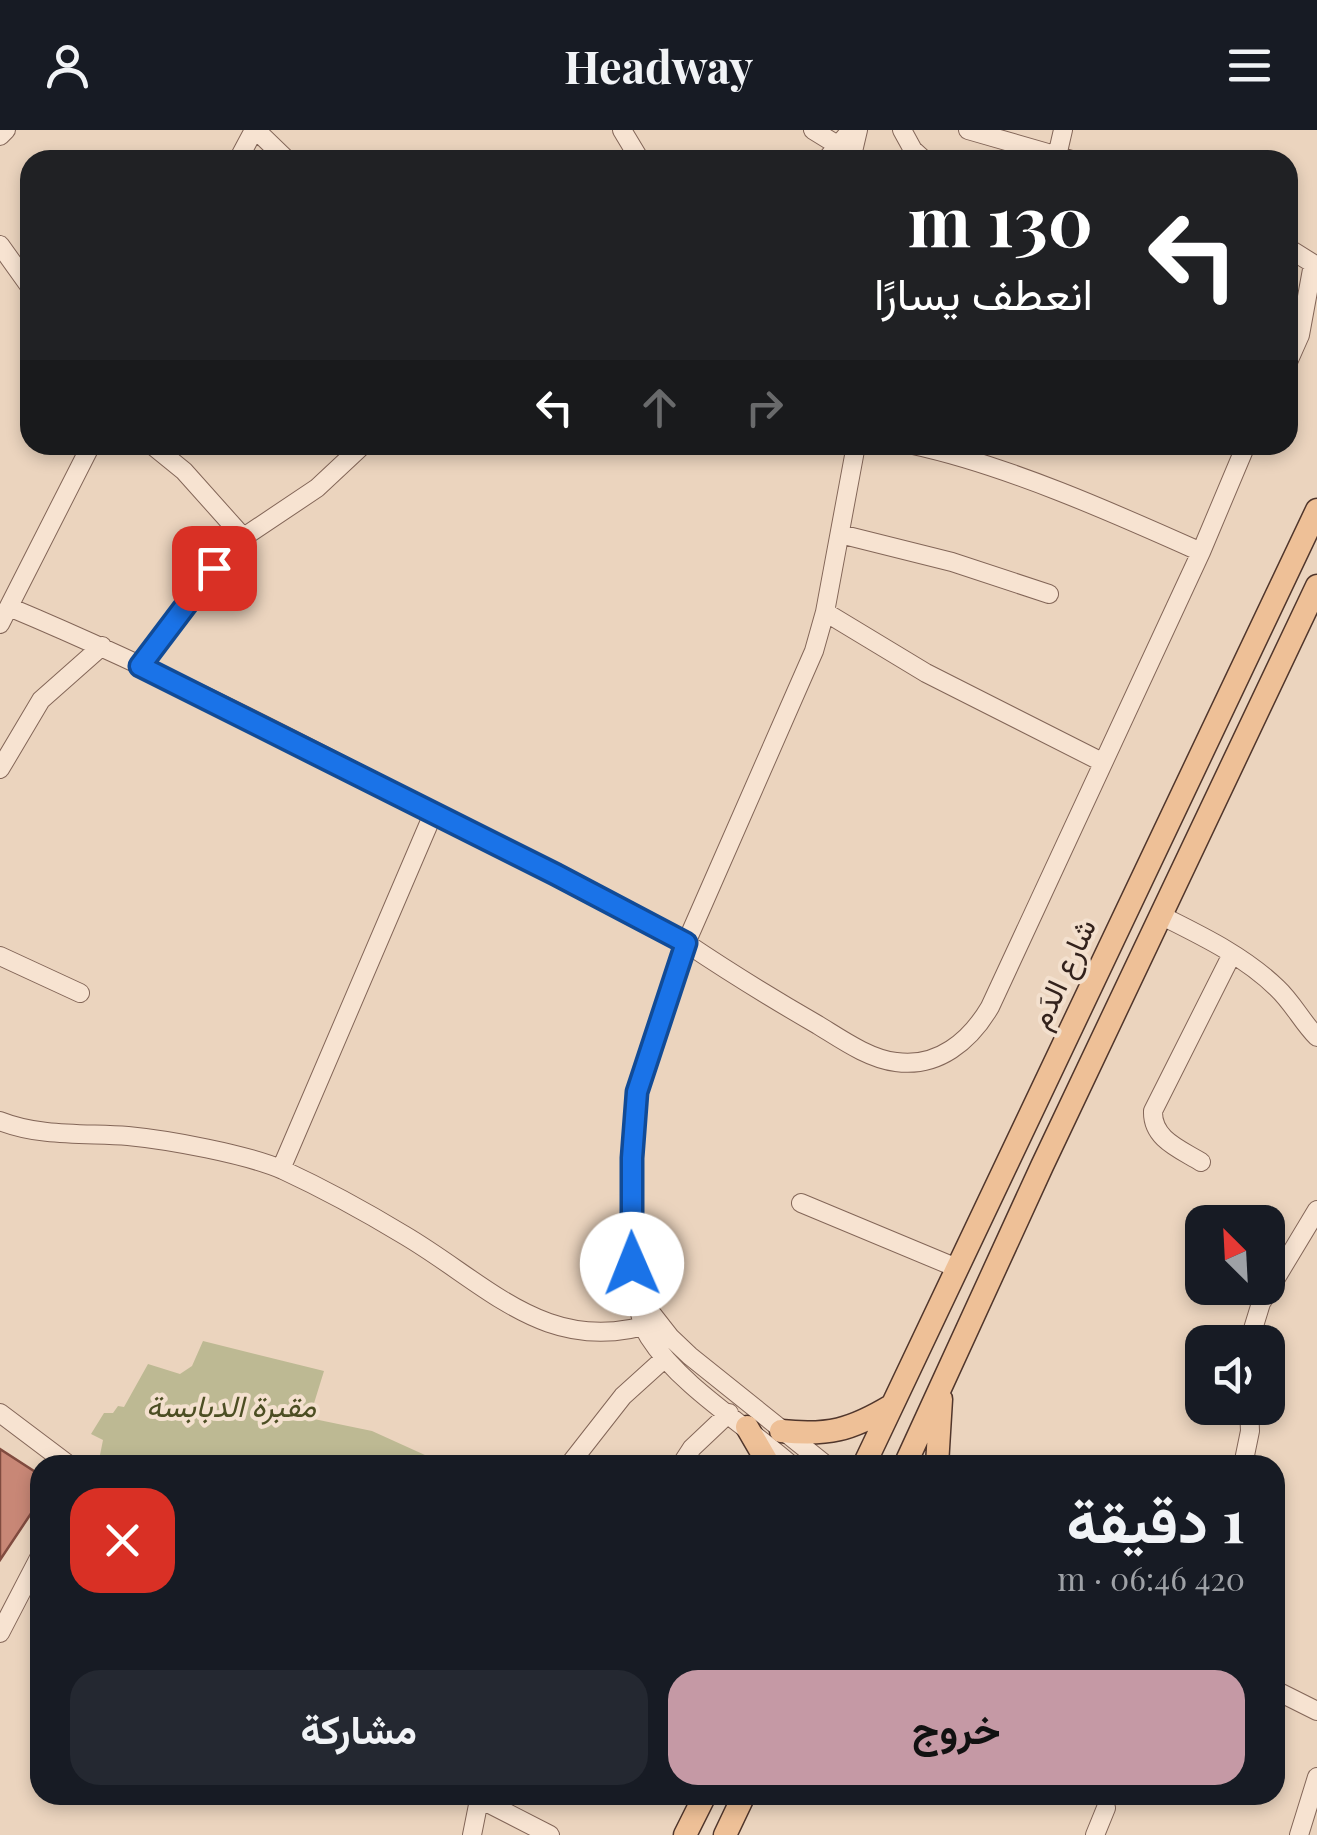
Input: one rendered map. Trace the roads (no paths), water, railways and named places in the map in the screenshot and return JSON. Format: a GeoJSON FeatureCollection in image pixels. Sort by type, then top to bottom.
{"type":"FeatureCollection","features":[{"type":"Feature","properties":{"kind":"main road","name":"شارع الدَم"},"geometry":{"type":"LineString","coordinates":[[869,1455],[1317,510]]}},
{"type":"Feature","properties":{"kind":"main road"},"geometry":{"type":"LineString","coordinates":[[909,1455],[1317,586]]}},
{"type":"Feature","properties":{"kind":"main road"},"geometry":{"type":"LineString","coordinates":[[938,1455],[942,1381]]}},
{"type":"Feature","properties":{"kind":"main road"},"geometry":{"type":"LineString","coordinates":[[781,1431],[835,1432],[891,1406]]}},
{"type":"Feature","properties":{"kind":"main road"},"geometry":{"type":"LineString","coordinates":[[738,1420],[761,1455]]}},
{"type":"Feature","properties":{"kind":"main road"},"geometry":{"type":"LineString","coordinates":[[685,1835],[700,1805]]}},
{"type":"Feature","properties":{"kind":"main road"},"geometry":{"type":"LineString","coordinates":[[725,1835],[739,1805]]}},
{"type":"Feature","properties":{"kind":"street"},"geometry":{"type":"LineString","coordinates":[[0,136],[6,130]]}},
{"type":"Feature","properties":{"kind":"street"},"geometry":{"type":"LineString","coordinates":[[255,130],[276,150]]}},
{"type":"Feature","properties":{"kind":"street"},"geometry":{"type":"LineString","coordinates":[[814,130],[834,150]]}},
{"type":"Feature","properties":{"kind":"street"},"geometry":{"type":"LineString","coordinates":[[968,130],[1037,150]]}},
{"type":"Feature","properties":{"kind":"street"},"geometry":{"type":"LineString","coordinates":[[997,150],[998,139]]}},
{"type":"Feature","properties":{"kind":"street"},"geometry":{"type":"LineString","coordinates":[[0,246],[20,273]]}},
{"type":"Feature","properties":{"kind":"street"},"geometry":{"type":"LineString","coordinates":[[1298,340],[1315,265]]}},
{"type":"Feature","properties":{"kind":"street"},"geometry":{"type":"LineString","coordinates":[[86,455],[4,615],[102,646],[686,943],[788,1008],[885,1060],[912,1062],[942,1056],[972,1034],[990,1007],[1201,552],[1242,455]]}},
{"type":"Feature","properties":{"kind":"street"},"geometry":{"type":"LineString","coordinates":[[164,455],[243,536]]}},
{"type":"Feature","properties":{"kind":"street"},"geometry":{"type":"LineString","coordinates":[[140,666],[232,544],[316,488],[352,455]]}},
{"type":"Feature","properties":{"kind":"street"},"geometry":{"type":"LineString","coordinates":[[779,1455],[665,1358],[633,1284],[632,1158],[637,1092],[686,943],[814,652],[854,455]]}},
{"type":"Feature","properties":{"kind":"street"},"geometry":{"type":"LineString","coordinates":[[958,455],[1201,552]]}},
{"type":"Feature","properties":{"kind":"street"},"geometry":{"type":"LineString","coordinates":[[840,534],[952,562],[1049,594]]}},
{"type":"Feature","properties":{"kind":"street"},"geometry":{"type":"LineString","coordinates":[[825,612],[926,673],[1102,762]]}},
{"type":"Feature","properties":{"kind":"street"},"geometry":{"type":"LineString","coordinates":[[0,769],[41,700],[102,646]]}},
{"type":"Feature","properties":{"kind":"street"},"geometry":{"type":"LineString","coordinates":[[281,1169],[433,814]]}},
{"type":"Feature","properties":{"kind":"street"},"geometry":{"type":"LineString","coordinates":[[1162,916],[1232,954],[1274,985],[1317,1037]]}},
{"type":"Feature","properties":{"kind":"street"},"geometry":{"type":"LineString","coordinates":[[1202,1162],[1158,1133],[1153,1111],[1232,954]]}},
{"type":"Feature","properties":{"kind":"street"},"geometry":{"type":"LineString","coordinates":[[0,956],[80,993]]}},
{"type":"Feature","properties":{"kind":"street"},"geometry":{"type":"LineString","coordinates":[[0,1121],[42,1131],[132,1136],[181,1144],[281,1169],[405,1235],[537,1320],[572,1329],[618,1333],[650,1325]]}},
{"type":"Feature","properties":{"kind":"street"},"geometry":{"type":"LineString","coordinates":[[801,1202],[956,1268]]}},
{"type":"Feature","properties":{"kind":"street"},"geometry":{"type":"LineString","coordinates":[[1254,1325],[1261,1303],[1317,1210]]}},
{"type":"Feature","properties":{"kind":"street"},"geometry":{"type":"LineString","coordinates":[[650,1325],[813,1455]]}},
{"type":"Feature","properties":{"kind":"street"},"geometry":{"type":"LineString","coordinates":[[577,1455],[623,1396],[665,1358]]}},
{"type":"Feature","properties":{"kind":"street"},"geometry":{"type":"LineString","coordinates":[[0,1413],[56,1455]]}},
{"type":"Feature","properties":{"kind":"street"},"geometry":{"type":"LineString","coordinates":[[687,1455],[738,1420]]}},
{"type":"Feature","properties":{"kind":"street"},"geometry":{"type":"LineString","coordinates":[[1245,1455],[1250,1425]]}},
{"type":"Feature","properties":{"kind":"street"},"geometry":{"type":"LineString","coordinates":[[0,1632],[30,1575]]}},
{"type":"Feature","properties":{"kind":"street"},"geometry":{"type":"LineString","coordinates":[[1285,1695],[1317,1710]]}},
{"type":"Feature","properties":{"kind":"street"},"geometry":{"type":"LineString","coordinates":[[1299,1835],[1317,1777]]}},
{"type":"Feature","properties":{"kind":"street"},"geometry":{"type":"LineString","coordinates":[[472,1835],[477,1805]]}},
{"type":"Feature","properties":{"kind":"street"},"geometry":{"type":"LineString","coordinates":[[495,1805],[550,1835]]}},
{"type":"Feature","properties":{"kind":"street"},"geometry":{"type":"LineString","coordinates":[[1096,1835],[1106,1808]]}},
{"type":"Feature","properties":{"kind":"park label","name":"مقبرة الدبابسة"},"geometry":{"type":"Point","coordinates":[231,1407]}}]}
